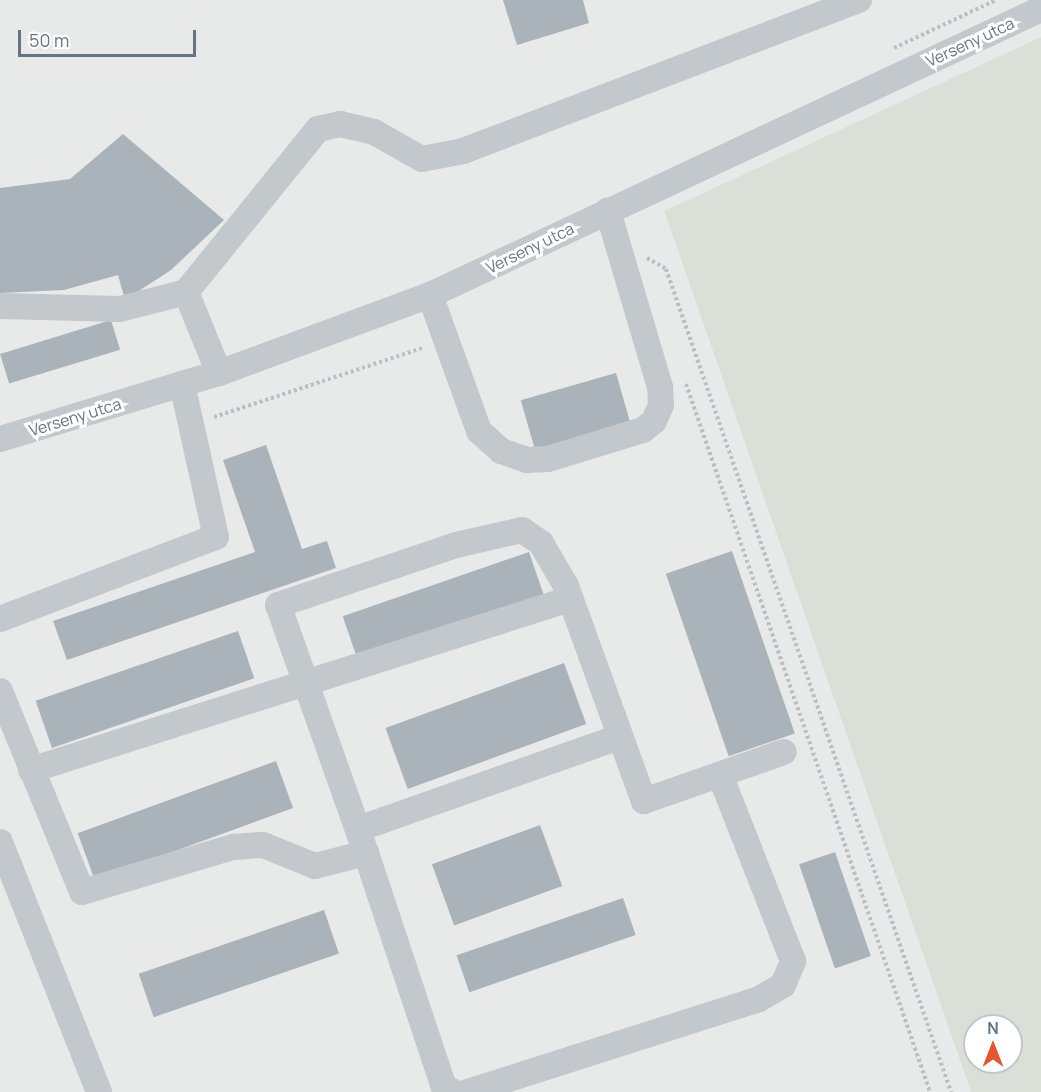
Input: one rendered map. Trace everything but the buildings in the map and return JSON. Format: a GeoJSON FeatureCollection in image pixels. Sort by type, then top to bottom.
{"type":"FeatureCollection","features":[{"type":"Feature","properties":{"kind":"street"},"geometry":{"type":"LineString","coordinates":[[0,306],[120,309],[186,292],[318,129],[340,124],[374,132],[422,159],[463,151],[860,0]]}},
{"type":"Feature","properties":{"kind":"street","name":"Verseny utca"},"geometry":{"type":"LineString","coordinates":[[0,439],[219,373],[430,295],[1041,9]]}},
{"type":"Feature","properties":{"kind":"street"},"geometry":{"type":"LineString","coordinates":[[430,295],[479,431],[501,451],[527,460],[548,459],[643,429],[654,421],[661,405],[660,387],[608,211]]}},
{"type":"Feature","properties":{"kind":"street"},"geometry":{"type":"LineString","coordinates":[[186,292],[219,373]]}},
{"type":"Feature","properties":{"kind":"street"},"geometry":{"type":"LineString","coordinates":[[0,619],[216,537],[193,424],[182,384]]}},
{"type":"Feature","properties":{"kind":"street"},"geometry":{"type":"LineString","coordinates":[[454,1092],[444,1087],[366,853],[278,605],[456,544],[522,530],[541,543],[570,599],[644,801],[784,752]]}},
{"type":"Feature","properties":{"kind":"street"},"geometry":{"type":"LineString","coordinates":[[31,770],[570,599]]}},
{"type":"Feature","properties":{"kind":"street"},"geometry":{"type":"LineString","coordinates":[[0,691],[82,892],[233,847],[263,845],[315,866],[366,853]]}},
{"type":"Feature","properties":{"kind":"street"},"geometry":{"type":"LineString","coordinates":[[357,829],[619,737]]}},
{"type":"Feature","properties":{"kind":"street"},"geometry":{"type":"LineString","coordinates":[[468,1092],[759,999],[783,985],[793,961],[720,775]]}},
{"type":"Feature","properties":{"kind":"street"},"geometry":{"type":"LineString","coordinates":[[0,842],[99,1092]]}},
{"type":"Feature","properties":{"kind":"path"},"geometry":{"type":"LineString","coordinates":[[646,265],[642,255],[666,269],[951,1092]]}},
{"type":"Feature","properties":{"kind":"path"},"geometry":{"type":"LineString","coordinates":[[193,424],[446,341]]}},
{"type":"Feature","properties":{"kind":"path"},"geometry":{"type":"LineString","coordinates":[[682,373],[930,1092]]}},
{"type":"Feature","properties":{"kind":"shaded area"},"geometry":{"type":"Polygon","coordinates":[[[0,0],[1041,0],[1041,37],[664,211],[971,1092],[0,1092],[0,0]]]}},
{"type":"Feature","properties":{"kind":"shaded area"},"geometry":{"type":"Polygon","coordinates":[[[1041,37],[1041,1092],[971,1092],[965,1074],[1023,1074],[1023,1014],[963,1014],[963,1069],[664,211],[1041,37]]]}}]}
